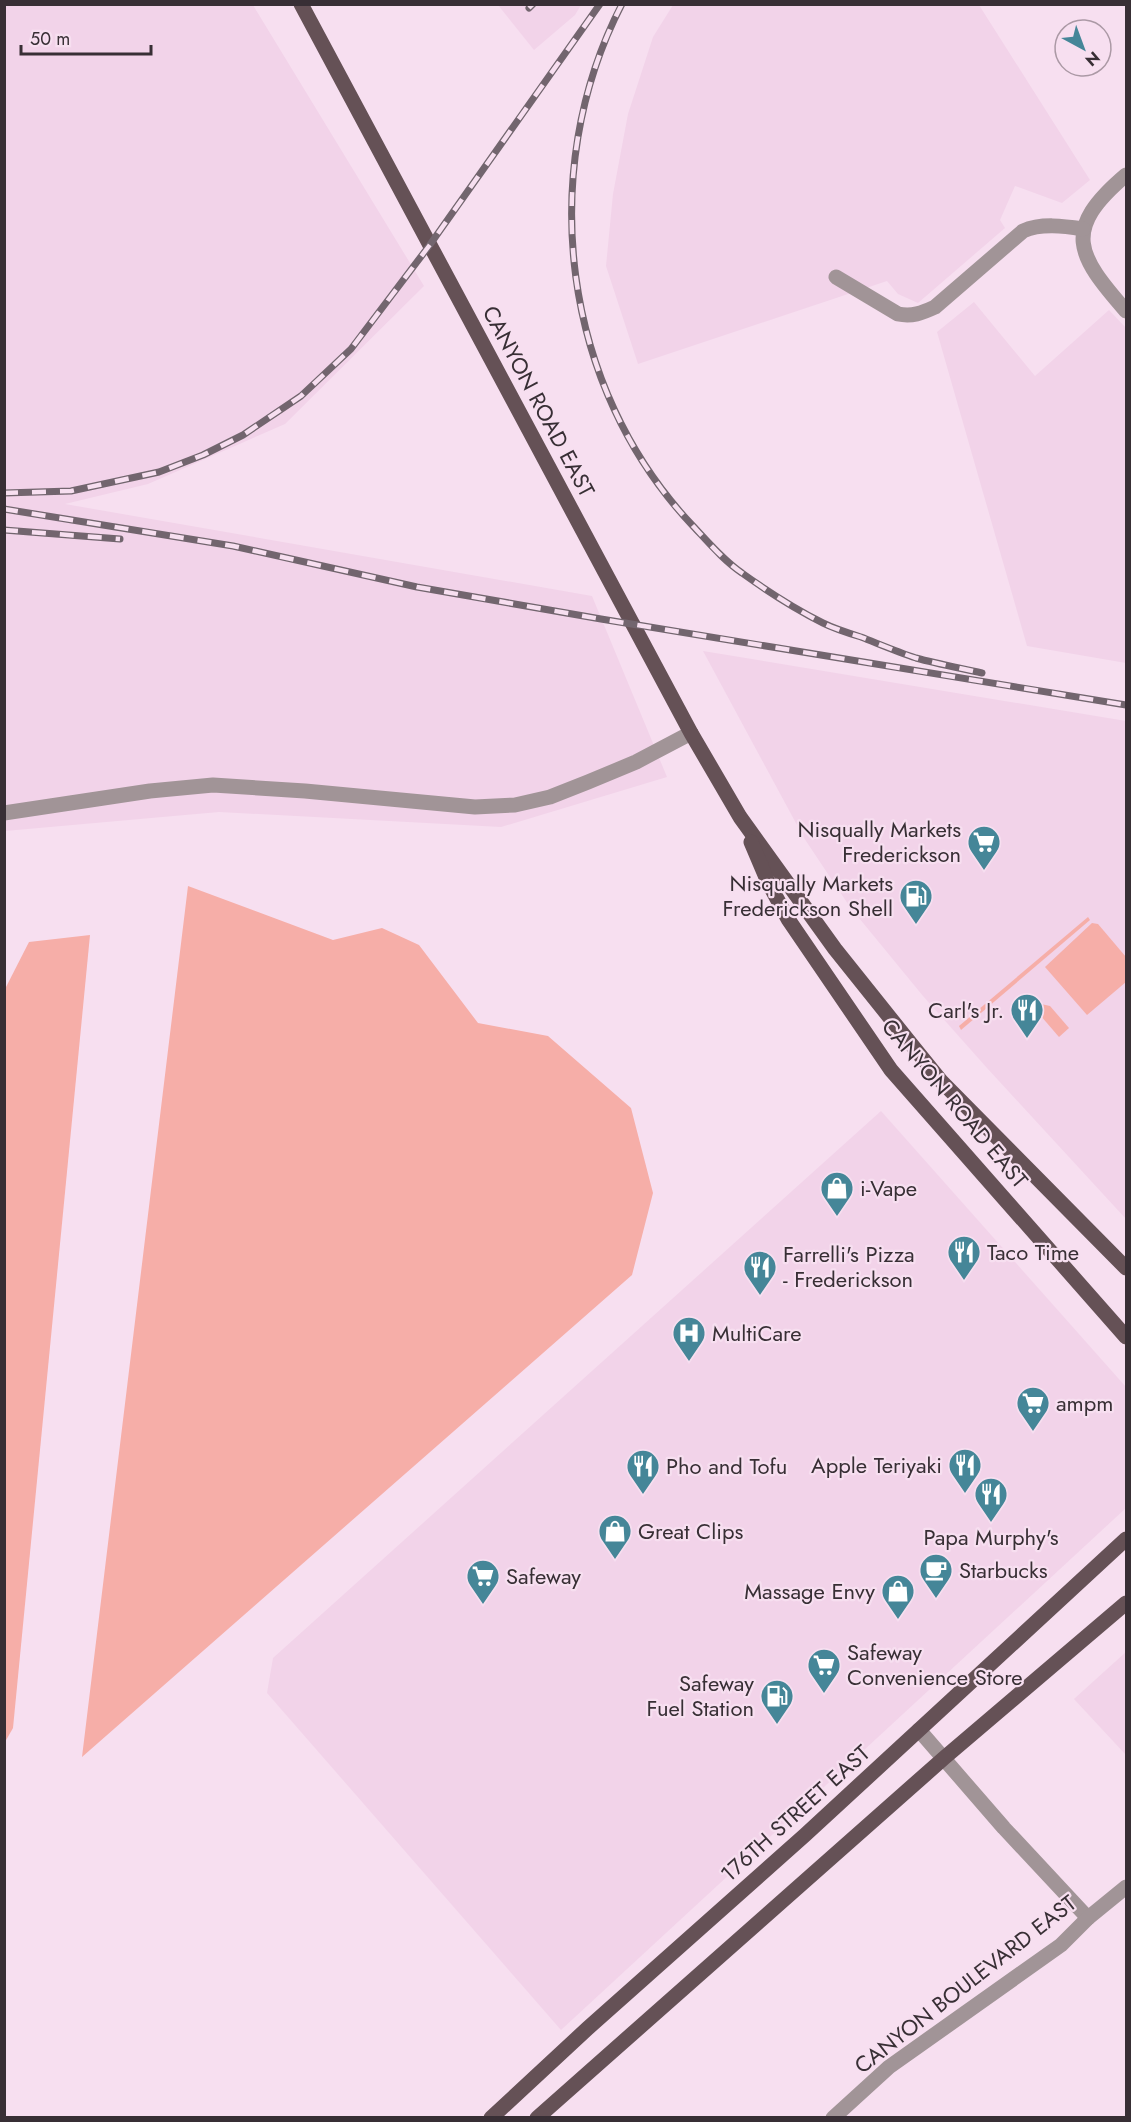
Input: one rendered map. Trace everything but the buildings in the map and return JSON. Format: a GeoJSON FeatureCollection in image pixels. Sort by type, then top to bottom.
{"type":"FeatureCollection","features":[{"type":"Feature","properties":{"kind":"main road","name":"CANYON ROAD EAST"},"geometry":{"type":"LineString","coordinates":[[301,4],[691,733],[740,817],[835,949],[941,1081],[1126,1268]]}},
{"type":"Feature","properties":{"kind":"main road","name":"CANYON ROAD EAST"},"geometry":{"type":"LineString","coordinates":[[740,817],[768,882],[788,920],[891,1070],[1126,1337]]}},
{"type":"Feature","properties":{"kind":"main road","name":"176TH STREET EAST"},"geometry":{"type":"LineString","coordinates":[[491,2118],[588,2028],[805,1835],[1126,1539]]}},
{"type":"Feature","properties":{"kind":"main road"},"geometry":{"type":"LineString","coordinates":[[537,2118],[944,1758],[1126,1603]]}},
{"type":"Feature","properties":{"kind":"street"},"geometry":{"type":"LineString","coordinates":[[1126,175],[1102,197],[1083,229],[1085,255],[1092,269],[1126,311]]}},
{"type":"Feature","properties":{"kind":"street"},"geometry":{"type":"LineString","coordinates":[[836,277],[898,314],[918,315],[935,308],[1023,231],[1031,227],[1064,225],[1083,229]]}},
{"type":"Feature","properties":{"kind":"street"},"geometry":{"type":"LineString","coordinates":[[4,813],[150,791],[213,785],[476,807],[515,805],[550,797],[588,782],[636,762],[691,733]]}},
{"type":"Feature","properties":{"kind":"street"},"geometry":{"type":"LineString","coordinates":[[919,1730],[1004,1828],[1088,1918]]}},
{"type":"Feature","properties":{"kind":"street","name":"CANYON BOULEVARD EAST"},"geometry":{"type":"LineString","coordinates":[[833,2118],[889,2067],[1061,1945],[1088,1918],[1126,1887]]}},
{"type":"Feature","properties":{"kind":"shaded area"},"geometry":{"type":"Polygon","coordinates":[[[5,5],[253,5],[424,286],[285,424],[148,484],[65,504],[592,596],[667,777],[501,827],[219,812],[5,831],[5,5]]]}},
{"type":"Feature","properties":{"kind":"shaded area"},"geometry":{"type":"Polygon","coordinates":[[[498,5],[581,5],[575,15],[534,50],[498,5]]]}},
{"type":"Feature","properties":{"kind":"shaded area"},"geometry":{"type":"Polygon","coordinates":[[[673,5],[979,5],[1090,180],[1062,203],[1015,186],[1000,220],[1005,228],[918,303],[898,294],[887,281],[638,364],[606,266],[613,194],[628,114],[653,37],[673,5]]]}},
{"type":"Feature","properties":{"kind":"shaded area"},"geometry":{"type":"Polygon","coordinates":[[[974,302],[1035,376],[1109,310],[1126,328],[1126,663],[1027,646],[937,332],[974,302]]]}},
{"type":"Feature","properties":{"kind":"shaded area"},"geometry":{"type":"Polygon","coordinates":[[[703,651],[1126,721],[1126,1219],[923,996],[850,907],[804,838],[703,651]]]}},
{"type":"Feature","properties":{"kind":"shaded area"},"geometry":{"type":"Polygon","coordinates":[[[188,886],[333,940],[382,928],[419,945],[478,1023],[548,1036],[631,1108],[653,1193],[632,1275],[82,1757],[188,886]]]}},
{"type":"Feature","properties":{"kind":"shaded area"},"geometry":{"type":"Polygon","coordinates":[[[1088,917],[1090,920],[961,1030],[959,1026],[1088,917]]]}},
{"type":"Feature","properties":{"kind":"shaded area"},"geometry":{"type":"Polygon","coordinates":[[[1092,923],[1098,924],[1126,957],[1126,982],[1087,1015],[1045,967],[1092,923]]]}},
{"type":"Feature","properties":{"kind":"shaded area"},"geometry":{"type":"Polygon","coordinates":[[[90,935],[13,1728],[5,1742],[5,989],[29,942],[90,935]]]}},
{"type":"Feature","properties":{"kind":"shaded area"},"geometry":{"type":"Polygon","coordinates":[[[1041,1004],[1050,1006],[1069,1028],[1059,1037],[1034,1008],[1041,1004]]]}},
{"type":"Feature","properties":{"kind":"shaded area"},"geometry":{"type":"Polygon","coordinates":[[[881,1111],[1126,1387],[1126,1508],[561,2030],[267,1693],[273,1658],[881,1111]]]}},
{"type":"Feature","properties":{"kind":"shaded area"},"geometry":{"type":"Polygon","coordinates":[[[1126,1652],[1126,1755],[1074,1699],[1126,1652]]]}},
{"type":"Feature","properties":{"kind":"railway"},"geometry":{"type":"LineString","coordinates":[[529,8],[533,4]]}},
{"type":"Feature","properties":{"kind":"railway"},"geometry":{"type":"LineString","coordinates":[[4,493],[71,491],[159,472],[203,455],[243,435],[301,396],[351,349],[429,246],[600,4]]}},
{"type":"Feature","properties":{"kind":"railway"},"geometry":{"type":"LineString","coordinates":[[622,4],[595,69],[578,137],[572,207],[576,276],[590,344],[614,410],[649,471],[693,526],[735,568],[792,606],[832,627],[916,658],[982,673]]}},
{"type":"Feature","properties":{"kind":"railway"},"geometry":{"type":"LineString","coordinates":[[4,509],[233,546],[417,587],[1126,705]]}},
{"type":"Feature","properties":{"kind":"railway"},"geometry":{"type":"LineString","coordinates":[[4,530],[120,539]]}},
{"type":"Feature","properties":{"kind":"place","name":"Nisqually Markets Frederickson"},"geometry":{"type":"Point","coordinates":[984,871]}},
{"type":"Feature","properties":{"kind":"place","name":"Nisqually Markets Frederickson Shell"},"geometry":{"type":"Point","coordinates":[916,925]}},
{"type":"Feature","properties":{"kind":"place","name":"Carl's Jr."},"geometry":{"type":"Point","coordinates":[1027,1039]}},
{"type":"Feature","properties":{"kind":"place","name":"i-Vape"},"geometry":{"type":"Point","coordinates":[837,1217]}},
{"type":"Feature","properties":{"kind":"place","name":"Taco Time"},"geometry":{"type":"Point","coordinates":[964,1281]}},
{"type":"Feature","properties":{"kind":"place","name":"Farrelli's Pizza - Frederickson"},"geometry":{"type":"Point","coordinates":[760,1296]}},
{"type":"Feature","properties":{"kind":"place","name":"MultiCare"},"geometry":{"type":"Point","coordinates":[689,1362]}},
{"type":"Feature","properties":{"kind":"place","name":"ampm"},"geometry":{"type":"Point","coordinates":[1033,1432]}},
{"type":"Feature","properties":{"kind":"place","name":"Apple Teriyaki"},"geometry":{"type":"Point","coordinates":[965,1494]}},
{"type":"Feature","properties":{"kind":"place","name":"Pho and Tofu"},"geometry":{"type":"Point","coordinates":[643,1495]}},
{"type":"Feature","properties":{"kind":"place","name":"Papa Murphy's"},"geometry":{"type":"Point","coordinates":[991,1523]}},
{"type":"Feature","properties":{"kind":"place","name":"Great Clips"},"geometry":{"type":"Point","coordinates":[615,1560]}},
{"type":"Feature","properties":{"kind":"place","name":"Starbucks"},"geometry":{"type":"Point","coordinates":[936,1599]}},
{"type":"Feature","properties":{"kind":"place","name":"Safeway"},"geometry":{"type":"Point","coordinates":[483,1605]}},
{"type":"Feature","properties":{"kind":"place","name":"Massage Envy"},"geometry":{"type":"Point","coordinates":[898,1620]}},
{"type":"Feature","properties":{"kind":"place","name":"Safeway Convenience Store"},"geometry":{"type":"Point","coordinates":[824,1694]}},
{"type":"Feature","properties":{"kind":"place","name":"Safeway Fuel Station"},"geometry":{"type":"Point","coordinates":[777,1725]}}]}
